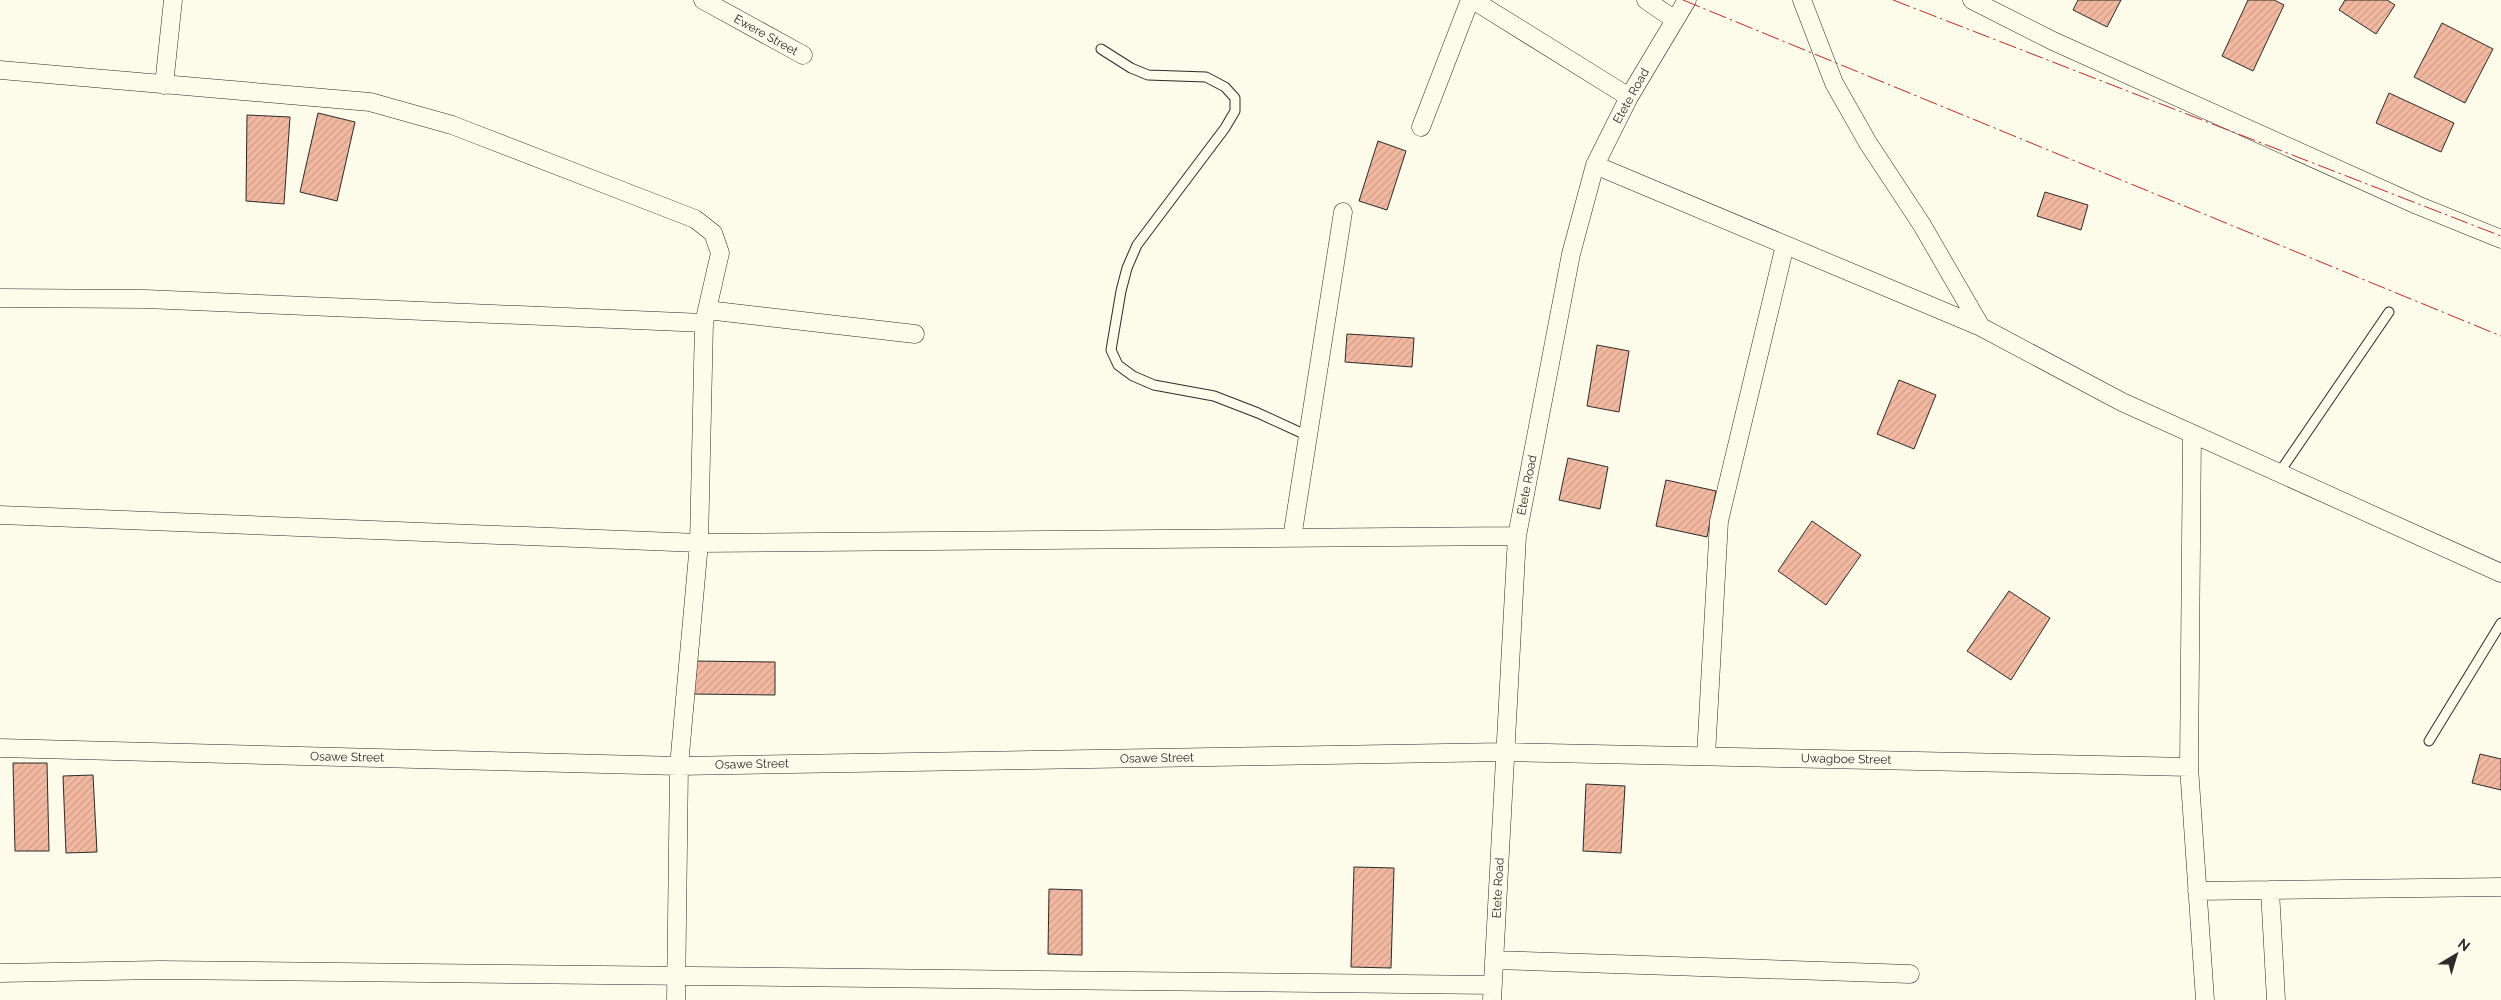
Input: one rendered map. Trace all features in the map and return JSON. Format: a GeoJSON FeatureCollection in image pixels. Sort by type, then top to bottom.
{"type":"FeatureCollection","features":[{"type":"Feature","properties":{"kind":"street"},"geometry":{"type":"LineString","coordinates":[[164,85],[173,0]]}},
{"type":"Feature","properties":{"kind":"street","name":"Ewere Street"},"geometry":{"type":"LineString","coordinates":[[703,0],[803,55]]}},
{"type":"Feature","properties":{"kind":"street"},"geometry":{"type":"LineString","coordinates":[[1421,127],[1471,0],[1629,97]]}},
{"type":"Feature","properties":{"kind":"street"},"geometry":{"type":"LineString","coordinates":[[1646,0],[1675,20]]}},
{"type":"Feature","properties":{"kind":"street","name":"Etete Road"},"geometry":{"type":"LineString","coordinates":[[1492,992],[1517,536],[1571,254],[1594,165],[1629,97],[1688,0]]}},
{"type":"Feature","properties":{"kind":"street"},"geometry":{"type":"LineString","coordinates":[[1802,0],[1834,83],[1868,143],[1922,224],[1981,327]]}},
{"type":"Feature","properties":{"kind":"street"},"geometry":{"type":"LineString","coordinates":[[1972,0],[2072,50],[2408,201],[2501,239]]}},
{"type":"Feature","properties":{"kind":"street"},"geometry":{"type":"LineString","coordinates":[[0,70],[370,102],[452,125],[695,219],[713,234],[720,253],[705,317],[699,543],[680,766],[678,976],[676,1000]]}},
{"type":"Feature","properties":{"kind":"street"},"geometry":{"type":"LineString","coordinates":[[1594,165],[1981,327],[2122,402],[2501,573]]}},
{"type":"Feature","properties":{"kind":"street"},"geometry":{"type":"LineString","coordinates":[[1292,538],[1342,212]]}},
{"type":"Feature","properties":{"kind":"street"},"geometry":{"type":"LineString","coordinates":[[1706,756],[1719,521],[1785,245]]}},
{"type":"Feature","properties":{"kind":"street"},"geometry":{"type":"LineString","coordinates":[[0,298],[145,299],[705,317],[915,334]]}},
{"type":"Feature","properties":{"kind":"street"},"geometry":{"type":"LineString","coordinates":[[2192,434],[2189,768],[2205,1000]]}},
{"type":"Feature","properties":{"kind":"street"},"geometry":{"type":"LineString","coordinates":[[0,515],[699,543],[1517,536]]}},
{"type":"Feature","properties":{"kind":"street","name":"Osawe Street"},"geometry":{"type":"LineString","coordinates":[[0,748],[680,766],[1504,752]]}},
{"type":"Feature","properties":{"kind":"street","name":"Uwagboe Street"},"geometry":{"type":"LineString","coordinates":[[1504,752],[2189,768]]}},
{"type":"Feature","properties":{"kind":"street"},"geometry":{"type":"LineString","coordinates":[[2197,891],[2501,886]]}},
{"type":"Feature","properties":{"kind":"street"},"geometry":{"type":"LineString","coordinates":[[2270,890],[2276,1000]]}},
{"type":"Feature","properties":{"kind":"street"},"geometry":{"type":"LineString","coordinates":[[1494,960],[1910,974]]}},
{"type":"Feature","properties":{"kind":"street"},"geometry":{"type":"LineString","coordinates":[[0,974],[159,970],[678,976],[1492,992]]}},
{"type":"Feature","properties":{"kind":"lane"},"geometry":{"type":"LineString","coordinates":[[1101,49],[1131,68],[1148,75],[1206,77],[1225,87],[1235,98],[1235,111],[1225,128],[1136,245],[1121,291],[1111,350],[1118,365],[1133,376],[1154,384],[1214,396],[1258,413],[1308,436]]}},
{"type":"Feature","properties":{"kind":"lane"},"geometry":{"type":"LineString","coordinates":[[2279,472],[2389,312]]}},
{"type":"Feature","properties":{"kind":"lane"},"geometry":{"type":"LineString","coordinates":[[2429,741],[2501,623]]}},
{"type":"Feature","properties":{"kind":"building"},"geometry":{"type":"Polygon","coordinates":[[[2078,0],[2121,0],[2107,27],[2073,10],[2078,0]]]}},
{"type":"Feature","properties":{"kind":"building"},"geometry":{"type":"Polygon","coordinates":[[[2248,0],[2274,0],[2284,5],[2253,71],[2222,56],[2248,0]]]}},
{"type":"Feature","properties":{"kind":"building"},"geometry":{"type":"Polygon","coordinates":[[[2345,0],[2387,0],[2395,5],[2376,34],[2339,10],[2345,0]]]}},
{"type":"Feature","properties":{"kind":"building"},"geometry":{"type":"Polygon","coordinates":[[[2442,23],[2493,49],[2465,103],[2414,77],[2442,23]]]}},
{"type":"Feature","properties":{"kind":"building"},"geometry":{"type":"Polygon","coordinates":[[[2389,93],[2454,123],[2441,152],[2376,123],[2389,93]]]}},
{"type":"Feature","properties":{"kind":"building"},"geometry":{"type":"Polygon","coordinates":[[[318,113],[355,122],[337,201],[300,192],[318,113]]]}},
{"type":"Feature","properties":{"kind":"building"},"geometry":{"type":"Polygon","coordinates":[[[247,115],[290,117],[284,204],[246,201],[247,115]]]}},
{"type":"Feature","properties":{"kind":"building"},"geometry":{"type":"Polygon","coordinates":[[[1378,141],[1406,151],[1387,210],[1359,201],[1378,141]]]}},
{"type":"Feature","properties":{"kind":"building"},"geometry":{"type":"Polygon","coordinates":[[[2045,192],[2088,205],[2081,230],[2037,216],[2045,192]]]}},
{"type":"Feature","properties":{"kind":"building"},"geometry":{"type":"Polygon","coordinates":[[[1347,334],[1414,338],[1412,367],[1345,362],[1347,334]]]}},
{"type":"Feature","properties":{"kind":"building"},"geometry":{"type":"Polygon","coordinates":[[[1597,345],[1629,351],[1619,412],[1587,406],[1597,345]]]}},
{"type":"Feature","properties":{"kind":"building"},"geometry":{"type":"Polygon","coordinates":[[[1899,380],[1936,395],[1914,449],[1877,434],[1899,380]]]}},
{"type":"Feature","properties":{"kind":"building"},"geometry":{"type":"Polygon","coordinates":[[[1568,458],[1608,467],[1600,509],[1559,500],[1568,458]]]}},
{"type":"Feature","properties":{"kind":"building"},"geometry":{"type":"Polygon","coordinates":[[[1666,480],[1716,491],[1707,537],[1656,526],[1666,480]]]}},
{"type":"Feature","properties":{"kind":"building"},"geometry":{"type":"Polygon","coordinates":[[[1812,521],[1861,555],[1826,605],[1778,571],[1812,521]]]}},
{"type":"Feature","properties":{"kind":"building"},"geometry":{"type":"Polygon","coordinates":[[[2009,591],[2050,618],[2011,680],[1967,651],[2009,591]]]}},
{"type":"Feature","properties":{"kind":"building"},"geometry":{"type":"Polygon","coordinates":[[[692,661],[775,662],[775,695],[691,694],[692,661]]]}},
{"type":"Feature","properties":{"kind":"building"},"geometry":{"type":"Polygon","coordinates":[[[2480,754],[2501,759],[2501,790],[2472,783],[2480,754]]]}},
{"type":"Feature","properties":{"kind":"building"},"geometry":{"type":"Polygon","coordinates":[[[13,763],[47,763],[49,851],[15,851],[13,763]]]}},
{"type":"Feature","properties":{"kind":"building"},"geometry":{"type":"Polygon","coordinates":[[[93,775],[97,852],[66,853],[63,776],[93,775]]]}},
{"type":"Feature","properties":{"kind":"building"},"geometry":{"type":"Polygon","coordinates":[[[1586,784],[1625,786],[1621,853],[1583,851],[1586,784]]]}},
{"type":"Feature","properties":{"kind":"building"},"geometry":{"type":"Polygon","coordinates":[[[1354,867],[1394,868],[1391,968],[1351,967],[1354,867]]]}},
{"type":"Feature","properties":{"kind":"building"},"geometry":{"type":"Polygon","coordinates":[[[1049,889],[1082,890],[1082,955],[1048,954],[1049,889]]]}},
{"type":"Feature","properties":{"kind":"power"},"geometry":{"type":"LineString","coordinates":[[1683,0],[2501,336]]}},
{"type":"Feature","properties":{"kind":"power"},"geometry":{"type":"LineString","coordinates":[[1893,0],[2501,236]]}}]}
